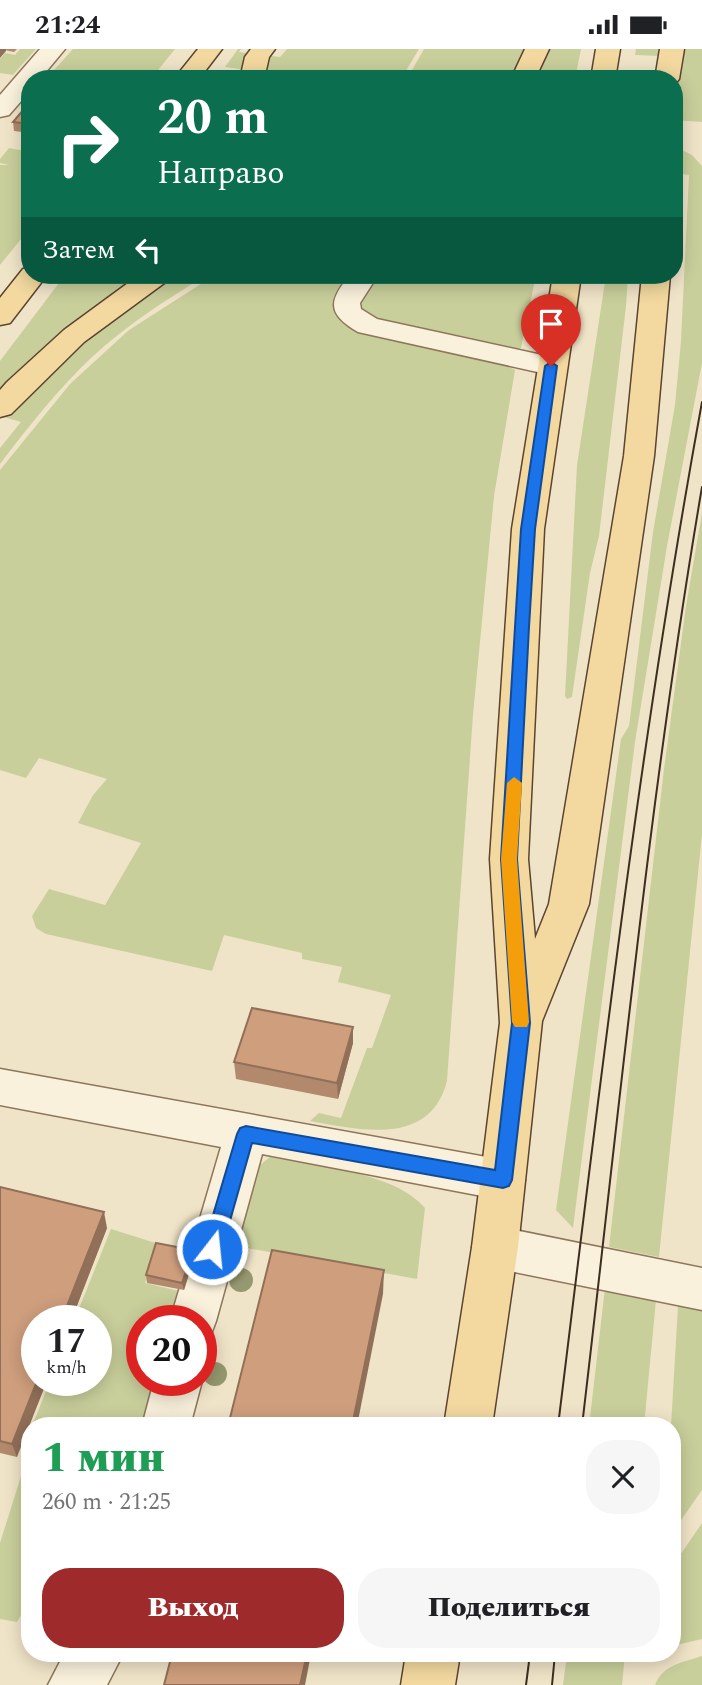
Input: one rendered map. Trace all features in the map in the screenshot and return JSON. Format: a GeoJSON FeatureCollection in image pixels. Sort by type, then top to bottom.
{"type":"FeatureCollection","features":[{"type":"Feature","properties":{"kind":"main road"},"geometry":{"type":"LineString","coordinates":[[193,70],[210,49]]}},
{"type":"Feature","properties":{"kind":"main road"},"geometry":{"type":"LineString","coordinates":[[527,70],[537,49]]}},
{"type":"Feature","properties":{"kind":"main road"},"geometry":{"type":"LineString","coordinates":[[604,70],[608,49]]}},
{"type":"Feature","properties":{"kind":"main road"},"geometry":{"type":"LineString","coordinates":[[668,70],[672,49]]}},
{"type":"Feature","properties":{"kind":"main road"},"geometry":{"type":"LineString","coordinates":[[0,317],[26,284]]}},
{"type":"Feature","properties":{"kind":"main road"},"geometry":{"type":"LineString","coordinates":[[0,408],[31,373],[89,320],[143,284]]}},
{"type":"Feature","properties":{"kind":"main road"},"geometry":{"type":"LineString","coordinates":[[469,1417],[495,1247],[521,1023],[509,859],[528,529],[565,284]]}},
{"type":"Feature","properties":{"kind":"main road"},"geometry":{"type":"LineString","coordinates":[[521,1023],[569,904],[639,456],[655,284]]}},
{"type":"Feature","properties":{"kind":"main road"},"geometry":{"type":"LineString","coordinates":[[428,1685],[432,1662]]}},
{"type":"Feature","properties":{"kind":"street"},"geometry":{"type":"LineString","coordinates":[[35,70],[53,49]]}},
{"type":"Feature","properties":{"kind":"street"},"geometry":{"type":"LineString","coordinates":[[0,110],[21,86]]}},
{"type":"Feature","properties":{"kind":"street"},"geometry":{"type":"LineString","coordinates":[[357,284],[346,297],[346,307],[352,318],[368,325],[551,366]]}},
{"type":"Feature","properties":{"kind":"street"},"geometry":{"type":"LineString","coordinates":[[0,1087],[503,1180]]}},
{"type":"Feature","properties":{"kind":"street"},"geometry":{"type":"LineString","coordinates":[[198,1305],[246,1134]]}},
{"type":"Feature","properties":{"kind":"street"},"geometry":{"type":"LineString","coordinates":[[495,1247],[702,1289]]}},
{"type":"Feature","properties":{"kind":"street"},"geometry":{"type":"LineString","coordinates":[[168,1417],[174,1396]]}},
{"type":"Feature","properties":{"kind":"street"},"geometry":{"type":"LineString","coordinates":[[75,1685],[91,1662]]}},
{"type":"Feature","properties":{"kind":"green space"},"geometry":{"type":"Polygon","coordinates":[[[20,49],[36,49],[13,75],[0,73],[0,59],[5,53],[15,55],[20,49]]]}},
{"type":"Feature","properties":{"kind":"green space"},"geometry":{"type":"Polygon","coordinates":[[[73,49],[175,49],[158,70],[54,70],[73,49]]]}},
{"type":"Feature","properties":{"kind":"green space"},"geometry":{"type":"Polygon","coordinates":[[[238,49],[241,49],[239,52],[280,57],[287,49],[419,49],[406,70],[247,70],[225,67],[238,49]]]}},
{"type":"Feature","properties":{"kind":"green space"},"geometry":{"type":"Polygon","coordinates":[[[424,49],[581,49],[577,70],[412,70],[424,49]]]}},
{"type":"Feature","properties":{"kind":"green space"},"geometry":{"type":"Polygon","coordinates":[[[636,49],[702,49],[702,122],[683,121],[683,70],[669,70],[660,56],[635,55],[636,49]]]}},
{"type":"Feature","properties":{"kind":"green space"},"geometry":{"type":"Polygon","coordinates":[[[9,148],[21,150],[21,239],[0,265],[0,165],[9,165],[0,163],[9,148]]]}},
{"type":"Feature","properties":{"kind":"green space"},"geometry":{"type":"Polygon","coordinates":[[[683,150],[692,155],[702,166],[702,363],[667,546],[635,742],[573,1228],[556,1210],[621,739],[629,726],[653,532],[675,405],[681,341],[689,175],[683,174],[683,150]]]}},
{"type":"Feature","properties":{"kind":"green space"},"geometry":{"type":"Polygon","coordinates":[[[58,284],[192,284],[119,334],[79,369],[0,464],[0,448],[21,422],[0,416],[0,361],[58,284]]]}},
{"type":"Feature","properties":{"kind":"green space"},"geometry":{"type":"Polygon","coordinates":[[[201,284],[345,284],[333,302],[337,315],[347,324],[495,360],[515,370],[494,496],[473,715],[447,1081],[438,1102],[425,1116],[409,1125],[371,1130],[310,1121],[319,1113],[341,1118],[367,1048],[372,1048],[391,995],[338,982],[342,967],[302,959],[302,953],[224,935],[212,971],[46,934],[36,928],[32,916],[49,889],[105,905],[141,843],[78,823],[93,795],[107,779],[39,758],[26,778],[0,770],[0,470],[70,384],[129,330],[201,284]]]}},
{"type":"Feature","properties":{"kind":"green space"},"geometry":{"type":"Polygon","coordinates":[[[366,284],[534,284],[521,348],[513,350],[372,319],[362,310],[358,294],[366,284]]]}},
{"type":"Feature","properties":{"kind":"green space"},"geometry":{"type":"Polygon","coordinates":[[[605,284],[627,284],[599,536],[590,573],[572,697],[567,699],[565,696],[577,465],[605,284]]]}},
{"type":"Feature","properties":{"kind":"green space"},"geometry":{"type":"Polygon","coordinates":[[[702,513],[702,834],[659,1257],[609,1247],[664,769],[686,606],[702,513]]]}},
{"type":"Feature","properties":{"kind":"green space"},"geometry":{"type":"Polygon","coordinates":[[[270,1157],[375,1178],[412,1196],[425,1208],[417,1279],[230,1245],[250,1173],[270,1157]]]}},
{"type":"Feature","properties":{"kind":"green space"},"geometry":{"type":"Polygon","coordinates":[[[111,1229],[194,1255],[157,1249],[145,1283],[183,1292],[179,1305],[126,1305],[126,1396],[154,1396],[148,1417],[36,1417],[44,1396],[112,1396],[112,1305],[80,1305],[111,1229]]]}},
{"type":"Feature","properties":{"kind":"green space"},"geometry":{"type":"Polygon","coordinates":[[[605,1288],[656,1300],[645,1417],[590,1417],[605,1288]]]}},
{"type":"Feature","properties":{"kind":"green space"},"geometry":{"type":"Polygon","coordinates":[[[678,1306],[702,1311],[702,1490],[681,1520],[681,1417],[672,1417],[678,1306]]]}},
{"type":"Feature","properties":{"kind":"green space"},"geometry":{"type":"Polygon","coordinates":[[[21,1476],[21,1615],[17,1622],[0,1619],[0,1543],[21,1476]]]}},
{"type":"Feature","properties":{"kind":"green space"},"geometry":{"type":"Polygon","coordinates":[[[702,1523],[702,1639],[681,1644],[681,1554],[702,1523]]]}},
{"type":"Feature","properties":{"kind":"green space"},"geometry":{"type":"Polygon","coordinates":[[[702,1656],[702,1685],[655,1685],[668,1669],[702,1656]]]}},
{"type":"Feature","properties":{"kind":"green space"},"geometry":{"type":"Polygon","coordinates":[[[566,1662],[624,1662],[622,1685],[563,1685],[566,1662]]]}},
{"type":"Feature","properties":{"kind":"building"},"geometry":{"type":"Polygon","coordinates":[[[21,113],[21,123],[13,122],[21,113]]]}},
{"type":"Feature","properties":{"kind":"building"},"geometry":{"type":"Polygon","coordinates":[[[252,1008],[353,1027],[337,1083],[234,1062],[252,1008]]]}},
{"type":"Feature","properties":{"kind":"building"},"geometry":{"type":"Polygon","coordinates":[[[0,1187],[104,1212],[67,1305],[21,1305],[21,1396],[31,1396],[12,1444],[0,1441],[0,1187]]]}},
{"type":"Feature","properties":{"kind":"building"},"geometry":{"type":"Polygon","coordinates":[[[156,1243],[193,1250],[182,1283],[146,1275],[156,1243]]]}},
{"type":"Feature","properties":{"kind":"building"},"geometry":{"type":"Polygon","coordinates":[[[272,1250],[384,1270],[354,1417],[230,1417],[272,1250]]]}},
{"type":"Feature","properties":{"kind":"building"},"geometry":{"type":"Polygon","coordinates":[[[170,1662],[305,1662],[300,1685],[164,1685],[170,1662]]]}},
{"type":"Feature","properties":{"kind":"tram line"},"geometry":{"type":"LineString","coordinates":[[559,1417],[640,785],[702,402]]}},
{"type":"Feature","properties":{"kind":"tram line"},"geometry":{"type":"LineString","coordinates":[[583,1417],[650,838],[702,487]]}},
{"type":"Feature","properties":{"kind":"tram line"},"geometry":{"type":"LineString","coordinates":[[526,1685],[529,1662]]}},
{"type":"Feature","properties":{"kind":"tram line"},"geometry":{"type":"LineString","coordinates":[[552,1685],[554,1662]]}},
{"type":"Feature","properties":{"kind":"slow traffic"},"geometry":{"type":"LineString","coordinates":[[514,783],[509,859],[521,1022]]}},
{"type":"Feature","properties":{"kind":"route"},"geometry":{"type":"LineString","coordinates":[[212,1249],[246,1134],[503,1180],[521,1023],[509,859],[522,627],[528,529],[551,366]]}}]}
